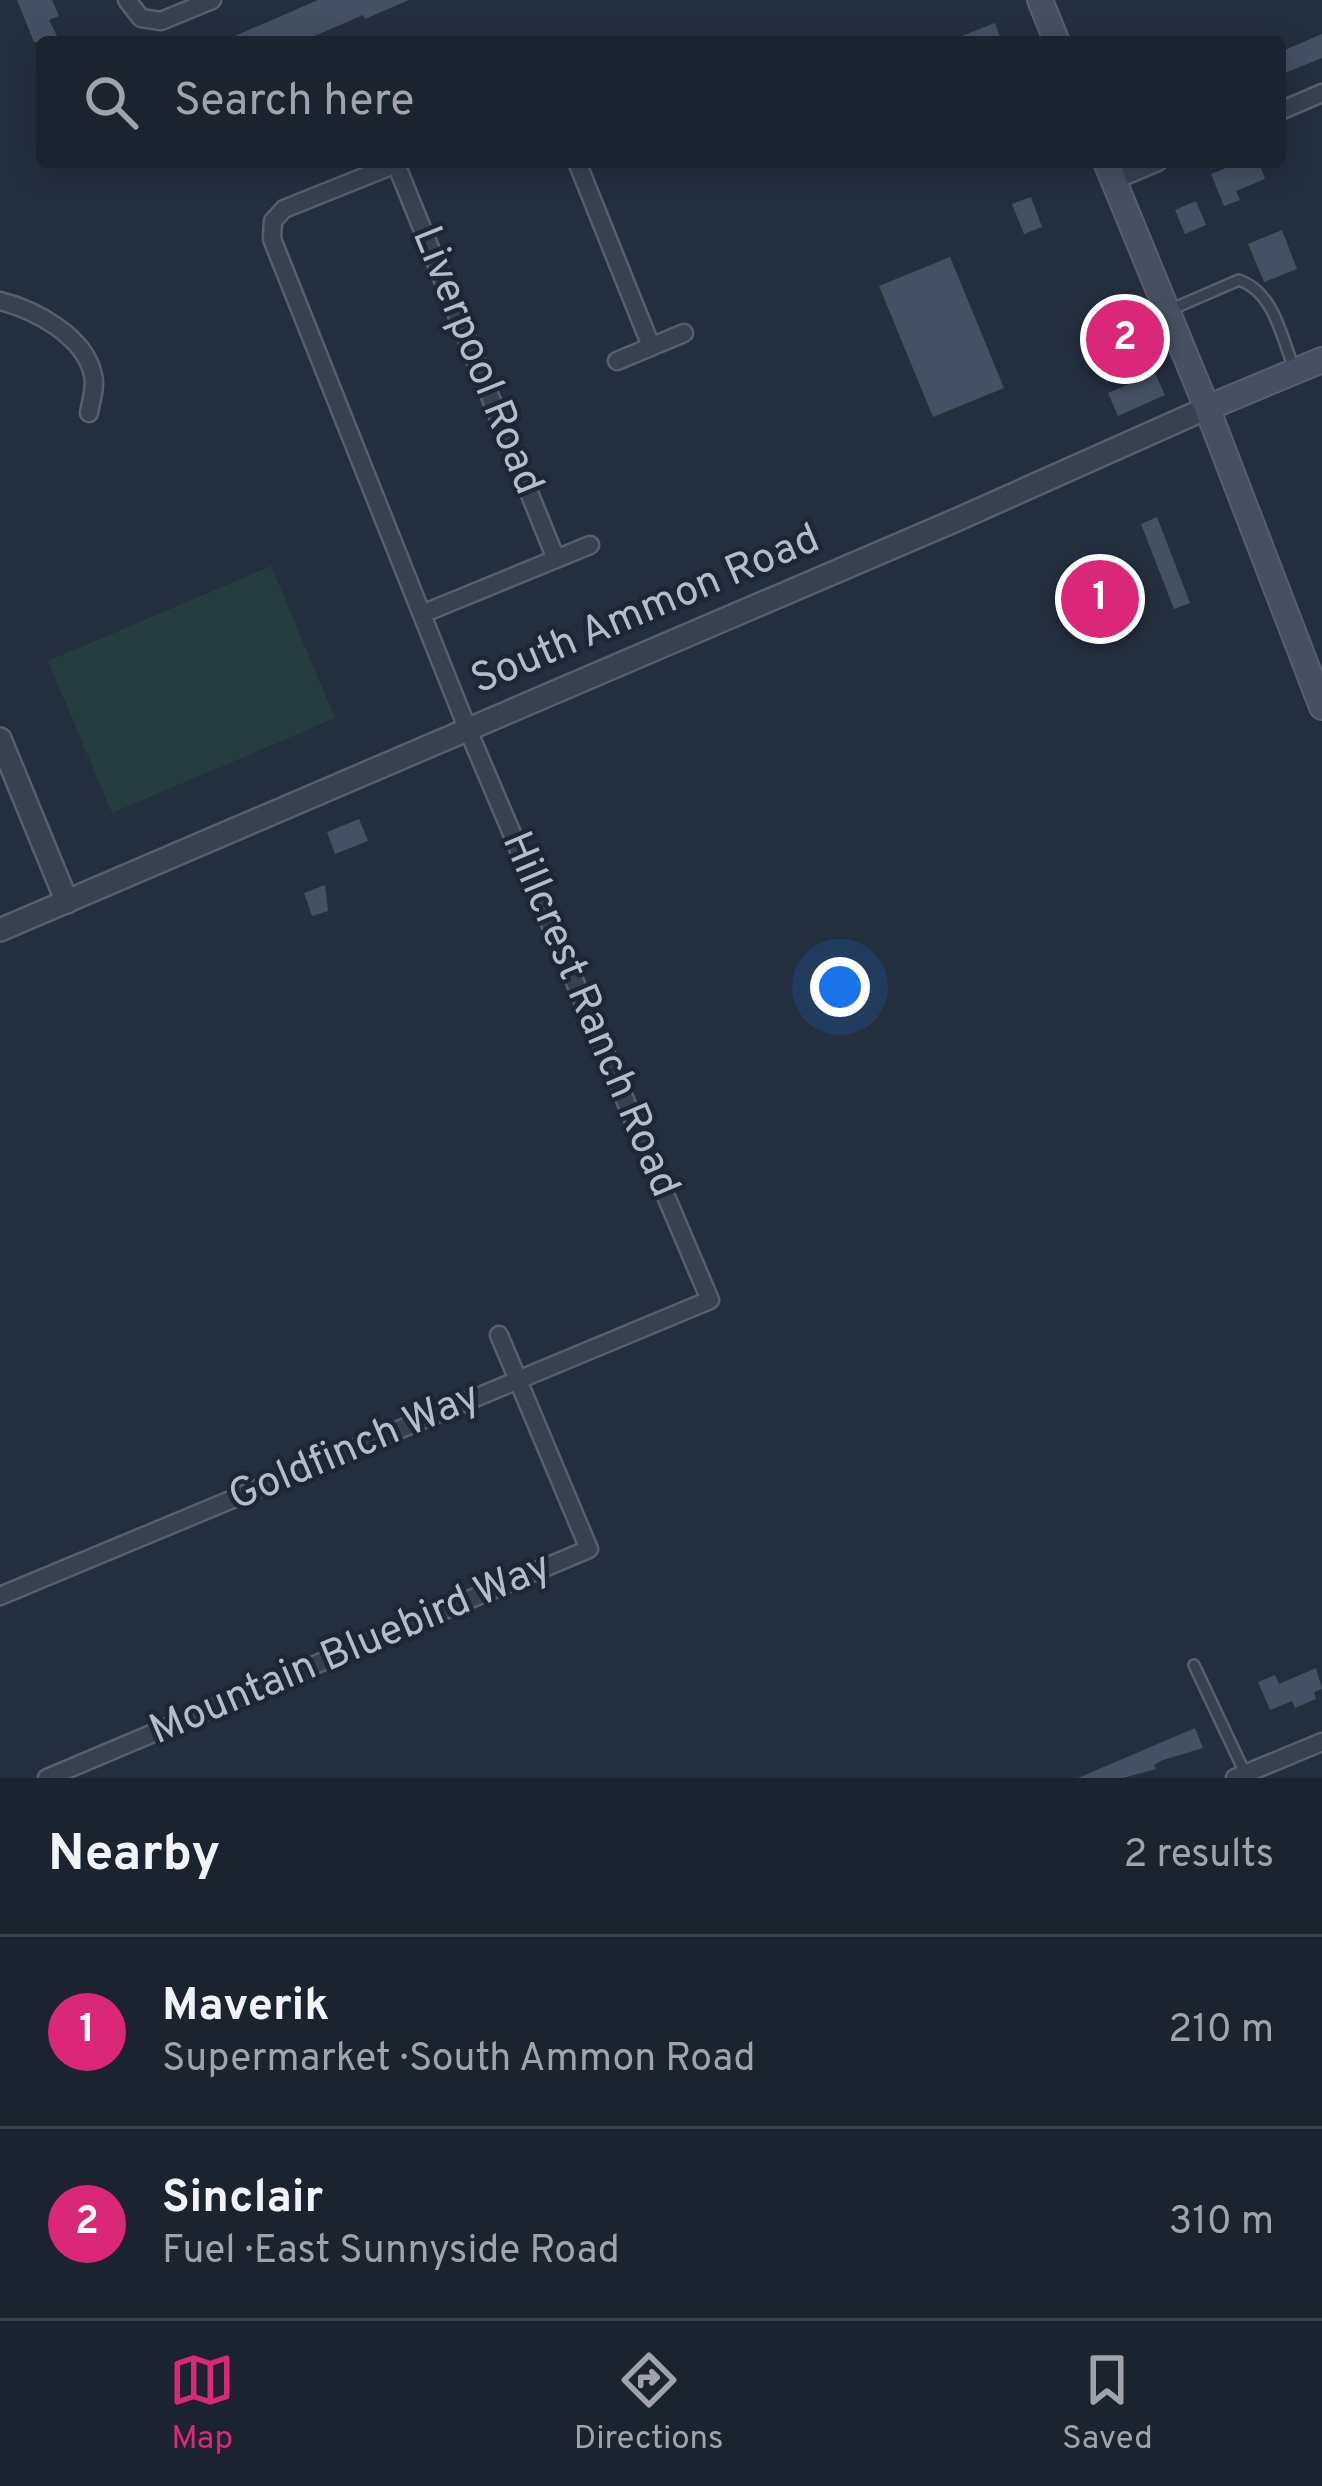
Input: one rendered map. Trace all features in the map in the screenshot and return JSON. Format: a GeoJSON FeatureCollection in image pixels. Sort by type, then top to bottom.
{"type":"FeatureCollection","features":[{"type":"Feature","properties":{"kind":"main road"},"geometry":{"type":"LineString","coordinates":[[1040,0],[1055,36]]}},
{"type":"Feature","properties":{"kind":"main road"},"geometry":{"type":"LineString","coordinates":[[1109,171],[1322,707]]}},
{"type":"Feature","properties":{"kind":"main road","name":"South Ammon Road"},"geometry":{"type":"LineString","coordinates":[[1207,408],[1322,360]]}},
{"type":"Feature","properties":{"kind":"street"},"geometry":{"type":"LineString","coordinates":[[127,0],[141,18],[161,21],[212,0]]}},
{"type":"Feature","properties":{"kind":"street"},"geometry":{"type":"LineString","coordinates":[[1286,108],[1322,93]]}},
{"type":"Feature","properties":{"kind":"street","name":"Hillcrest Ranch Road"},"geometry":{"type":"LineString","coordinates":[[386,168],[284,209],[273,221],[272,239],[468,730],[710,1300]]}},
{"type":"Feature","properties":{"kind":"street","name":"Liverpool Road"},"geometry":{"type":"LineString","coordinates":[[401,168],[556,559]]}},
{"type":"Feature","properties":{"kind":"street"},"geometry":{"type":"LineString","coordinates":[[579,168],[651,346]]}},
{"type":"Feature","properties":{"kind":"street"},"geometry":{"type":"LineString","coordinates":[[0,301],[35,314],[82,351],[94,374],[89,412]]}},
{"type":"Feature","properties":{"kind":"street"},"geometry":{"type":"LineString","coordinates":[[617,361],[684,333]]}},
{"type":"Feature","properties":{"kind":"street","name":"South Ammon Road"},"geometry":{"type":"LineString","coordinates":[[0,931],[1207,408]]}},
{"type":"Feature","properties":{"kind":"street"},"geometry":{"type":"LineString","coordinates":[[422,614],[590,545]]}},
{"type":"Feature","properties":{"kind":"street"},"geometry":{"type":"LineString","coordinates":[[0,739],[67,902]]}},
{"type":"Feature","properties":{"kind":"street","name":"Goldfinch Way"},"geometry":{"type":"LineString","coordinates":[[0,1597],[710,1300]]}},
{"type":"Feature","properties":{"kind":"street"},"geometry":{"type":"LineString","coordinates":[[499,1335],[518,1381]]}},
{"type":"Feature","properties":{"kind":"street","name":"Mountain Bluebird Way"},"geometry":{"type":"LineString","coordinates":[[47,1778],[589,1550],[518,1381]]}},
{"type":"Feature","properties":{"kind":"street"},"geometry":{"type":"LineString","coordinates":[[1240,1776],[1322,1742]]}},
{"type":"Feature","properties":{"kind":"lane"},"geometry":{"type":"LineString","coordinates":[[1167,311],[1239,280],[1252,285],[1265,296],[1295,371]]}},
{"type":"Feature","properties":{"kind":"lane"},"geometry":{"type":"LineString","coordinates":[[1194,1665],[1240,1776]]}},
{"type":"Feature","properties":{"kind":"green space"},"geometry":{"type":"Polygon","coordinates":[[[271,566],[335,718],[112,813],[48,661],[271,566]]]}},
{"type":"Feature","properties":{"kind":"building"},"geometry":{"type":"Polygon","coordinates":[[[17,0],[52,0],[59,16],[49,20],[57,36],[36,36],[34,42],[17,0]]]}},
{"type":"Feature","properties":{"kind":"building"},"geometry":{"type":"Polygon","coordinates":[[[318,0],[409,0],[315,36],[235,36],[318,0]]]}},
{"type":"Feature","properties":{"kind":"building"},"geometry":{"type":"Polygon","coordinates":[[[995,23],[1000,36],[962,36],[995,23]]]}},
{"type":"Feature","properties":{"kind":"building"},"geometry":{"type":"Polygon","coordinates":[[[1322,34],[1322,58],[1286,73],[1286,49],[1322,34]]]}},
{"type":"Feature","properties":{"kind":"building"},"geometry":{"type":"Polygon","coordinates":[[[1226,168],[1261,168],[1265,179],[1236,191],[1240,200],[1224,206],[1211,174],[1226,168]]]}},
{"type":"Feature","properties":{"kind":"building"},"geometry":{"type":"Polygon","coordinates":[[[1031,197],[1042,227],[1024,234],[1012,204],[1031,197]]]}},
{"type":"Feature","properties":{"kind":"building"},"geometry":{"type":"Polygon","coordinates":[[[1196,201],[1206,225],[1185,234],[1175,210],[1196,201]]]}},
{"type":"Feature","properties":{"kind":"building"},"geometry":{"type":"Polygon","coordinates":[[[1282,230],[1297,269],[1264,282],[1248,244],[1282,230]]]}},
{"type":"Feature","properties":{"kind":"building"},"geometry":{"type":"Polygon","coordinates":[[[950,257],[1004,388],[933,417],[879,286],[950,257]]]}},
{"type":"Feature","properties":{"kind":"building"},"geometry":{"type":"Polygon","coordinates":[[[1144,323],[1150,339],[1106,357],[1100,341],[1144,323]]]}},
{"type":"Feature","properties":{"kind":"building"},"geometry":{"type":"Polygon","coordinates":[[[1155,373],[1165,395],[1118,416],[1108,393],[1155,373]]]}},
{"type":"Feature","properties":{"kind":"building"},"geometry":{"type":"Polygon","coordinates":[[[1157,517],[1190,603],[1174,609],[1141,524],[1157,517]]]}},
{"type":"Feature","properties":{"kind":"building"},"geometry":{"type":"Polygon","coordinates":[[[1101,562],[1125,623],[1094,636],[1072,580],[1101,562]]]}},
{"type":"Feature","properties":{"kind":"building"},"geometry":{"type":"Polygon","coordinates":[[[359,819],[368,841],[335,854],[327,832],[359,819]]]}},
{"type":"Feature","properties":{"kind":"building"},"geometry":{"type":"Polygon","coordinates":[[[325,885],[328,911],[312,916],[304,893],[325,885]]]}},
{"type":"Feature","properties":{"kind":"building"},"geometry":{"type":"Polygon","coordinates":[[[1316,1668],[1322,1689],[1314,1692],[1316,1699],[1295,1708],[1292,1701],[1270,1710],[1258,1682],[1275,1675],[1279,1684],[1316,1668]]]}},
{"type":"Feature","properties":{"kind":"building"},"geometry":{"type":"Polygon","coordinates":[[[1195,1728],[1203,1748],[1163,1760],[1154,1765],[1156,1769],[1123,1778],[1078,1778],[1195,1728]]]}},
{"type":"Feature","properties":{"kind":"place","name":"Sinclair"},"geometry":{"type":"Point","coordinates":[1125,339]}},
{"type":"Feature","properties":{"kind":"place","name":"Maverik"},"geometry":{"type":"Point","coordinates":[1100,599]}}]}
